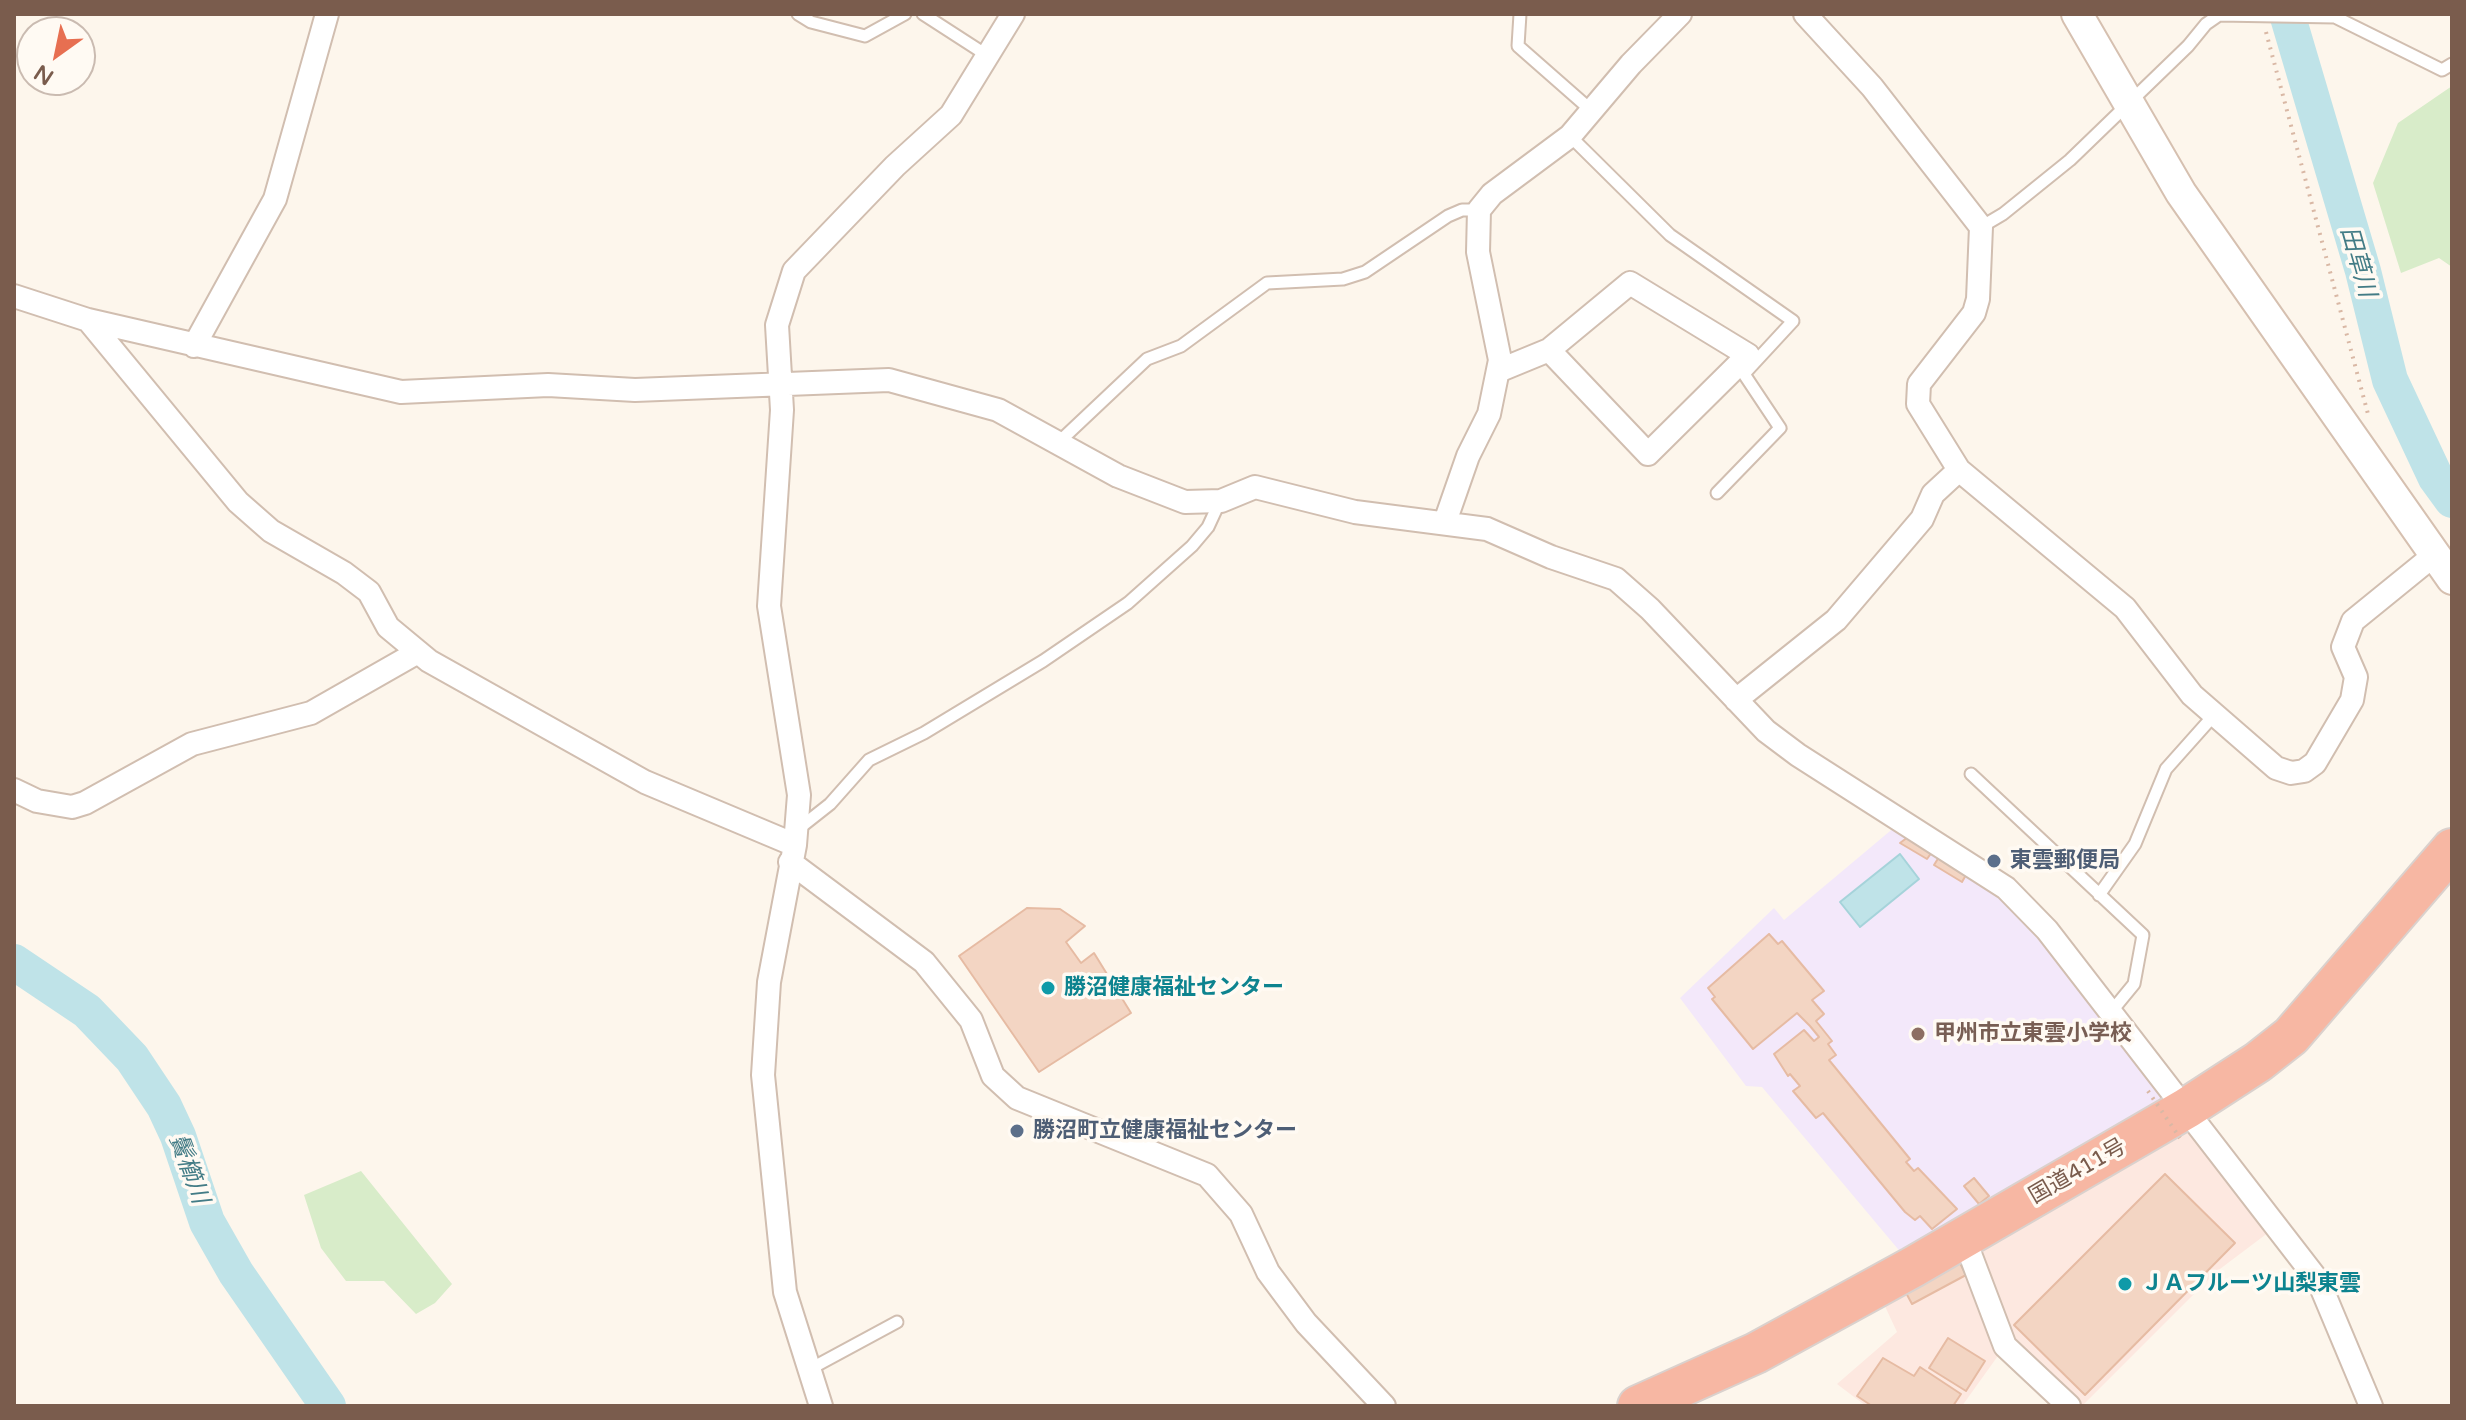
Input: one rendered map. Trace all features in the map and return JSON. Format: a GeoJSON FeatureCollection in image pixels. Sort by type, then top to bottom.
{"type":"FeatureCollection","features":[{"type":"Feature","properties":{"kind":"highway","name":"国道411号"},"geometry":{"type":"LineString","coordinates":[[1638,1406],[1756,1353],[1964,1238],[2184,1123],[2291,1036],[2452,849]]}},
{"type":"Feature","properties":{"kind":"street"},"geometry":{"type":"LineString","coordinates":[[194,346],[275,199],[327,14]]}},
{"type":"Feature","properties":{"kind":"street"},"geometry":{"type":"LineString","coordinates":[[821,1406],[785,1292],[763,1075],[769,982],[794,846],[799,795],[769,606],[781,423],[777,325],[794,271],[895,166],[951,115],[1013,14]]}},
{"type":"Feature","properties":{"kind":"street"},"geometry":{"type":"LineString","coordinates":[[1445,522],[1468,456],[1489,414],[1500,360],[1478,252],[1479,210],[1492,194],[1570,136],[1631,64],[1680,14]]}},
{"type":"Feature","properties":{"kind":"street"},"geometry":{"type":"LineString","coordinates":[[1805,14],[1872,87],[1981,227],[1980,277],[1974,313],[1919,384],[1918,404],[1959,470],[2125,608],[2192,695],[2276,768],[2291,773],[2304,771],[2315,763],[2352,700],[2356,677],[2343,647],[2353,621],[2443,568],[2198,219],[2077,14]]}},
{"type":"Feature","properties":{"kind":"street"},"geometry":{"type":"LineString","coordinates":[[1498,371],[1549,350],[1630,283],[1748,355],[1648,454],[1549,350]]}},
{"type":"Feature","properties":{"kind":"street"},"geometry":{"type":"LineString","coordinates":[[14,296],[88,320],[401,392],[548,385],[635,390],[889,380],[998,410],[1060,441],[1118,476],[1185,502],[1221,501],[1255,487],[1355,512],[1487,529],[1551,557],[1616,579],[1650,609],[1766,731],[1798,755],[2006,888],[2047,930],[2111,1012],[2184,1123],[2319,1282],[2371,1406]]}},
{"type":"Feature","properties":{"kind":"street"},"geometry":{"type":"LineString","coordinates":[[88,320],[238,502],[271,531],[344,573],[369,592],[388,627],[418,652],[645,782],[794,846],[924,962],[971,1020],[993,1076],[1017,1098],[1057,1116],[1105,1131],[1207,1175],[1241,1214],[1268,1272],[1306,1323],[1384,1406]]}},
{"type":"Feature","properties":{"kind":"street"},"geometry":{"type":"LineString","coordinates":[[1736,700],[1836,620],[1922,519],[1933,494],[1959,470]]}},
{"type":"Feature","properties":{"kind":"street"},"geometry":{"type":"LineString","coordinates":[[14,790],[37,801],[72,807],[85,803],[192,744],[311,713],[418,652]]}},
{"type":"Feature","properties":{"kind":"street"},"geometry":{"type":"LineString","coordinates":[[1964,1238],[2005,1346],[2069,1406]]}},
{"type":"Feature","properties":{"kind":"lane"},"geometry":{"type":"LineString","coordinates":[[798,14],[811,22],[865,36],[905,14]]}},
{"type":"Feature","properties":{"kind":"lane"},"geometry":{"type":"LineString","coordinates":[[923,14],[988,56]]}},
{"type":"Feature","properties":{"kind":"lane"},"geometry":{"type":"LineString","coordinates":[[1520,14],[1518,46],[1593,111]]}},
{"type":"Feature","properties":{"kind":"lane"},"geometry":{"type":"LineString","coordinates":[[1981,227],[2003,214],[2070,160],[2206,24],[2219,15],[2315,14],[2335,17],[2365,29],[2442,70],[2452,64]]}},
{"type":"Feature","properties":{"kind":"lane"},"geometry":{"type":"LineString","coordinates":[[1570,136],[1670,235],[1793,321],[1744,374],[1780,428],[1717,493]]}},
{"type":"Feature","properties":{"kind":"lane"},"geometry":{"type":"LineString","coordinates":[[1060,441],[1147,359],[1181,346],[1267,283],[1343,279],[1365,272],[1448,216],[1462,210],[1479,210]]}},
{"type":"Feature","properties":{"kind":"lane"},"geometry":{"type":"LineString","coordinates":[[794,846],[869,760],[924,733],[1043,661],[1128,603],[1192,546],[1208,527],[1221,501]]}},
{"type":"Feature","properties":{"kind":"lane"},"geometry":{"type":"LineString","coordinates":[[2099,895],[2135,844],[2166,769],[2215,714]]}},
{"type":"Feature","properties":{"kind":"lane"},"geometry":{"type":"LineString","coordinates":[[1971,774],[2143,935],[2134,984],[2111,1012]]}},
{"type":"Feature","properties":{"kind":"lane"},"geometry":{"type":"LineString","coordinates":[[810,1369],[897,1322]]}},
{"type":"Feature","properties":{"kind":"path"},"geometry":{"type":"LineString","coordinates":[[2266,16],[2370,420]]}},
{"type":"Feature","properties":{"kind":"path"},"geometry":{"type":"LineString","coordinates":[[2148,1091],[2184,1123]]}},
{"type":"Feature","properties":{"kind":"shaded area","name":"甲州市立東雲小学校"},"geometry":{"type":"Polygon","coordinates":[[[1902,821],[2006,888],[2187,1108],[1913,1267],[1762,1087],[1746,1086],[1680,998],[1774,908],[1784,920],[1902,821]]]}},
{"type":"Feature","properties":{"kind":"shaded area"},"geometry":{"type":"Polygon","coordinates":[[[2187,1108],[2277,1226],[2216,1272],[2082,1406],[2069,1406],[2005,1346],[1962,1406],[1866,1406],[1837,1384],[1897,1332],[1876,1287],[2187,1108]]]}},
{"type":"Feature","properties":{"kind":"green space"},"geometry":{"type":"Polygon","coordinates":[[[2452,86],[2452,267],[2439,258],[2401,273],[2373,183],[2398,123],[2452,86]]]}},
{"type":"Feature","properties":{"kind":"green space"},"geometry":{"type":"Polygon","coordinates":[[[361,1171],[452,1284],[435,1303],[416,1314],[384,1281],[346,1281],[321,1248],[304,1195],[361,1171]]]}},
{"type":"Feature","properties":{"kind":"water"},"geometry":{"type":"Polygon","coordinates":[[[1900,854],[1919,879],[1860,927],[1840,902],[1900,854]]]}},
{"type":"Feature","properties":{"kind":"building"},"geometry":{"type":"Polygon","coordinates":[[[1908,837],[1932,852],[1927,859],[1900,843],[1908,837]]]}},
{"type":"Feature","properties":{"kind":"building"},"geometry":{"type":"Polygon","coordinates":[[[1939,857],[1967,873],[1962,882],[1934,865],[1939,857]]]}},
{"type":"Feature","properties":{"kind":"building","name":"勝沼健康福祉センター"},"geometry":{"type":"Polygon","coordinates":[[[1027,908],[1060,909],[1085,926],[1066,942],[1081,963],[1094,953],[1131,1013],[1039,1072],[959,956],[1027,908]]]}},
{"type":"Feature","properties":{"kind":"building"},"geometry":{"type":"Polygon","coordinates":[[[1769,934],[1778,944],[1782,941],[1824,991],[1812,1000],[1824,1014],[1816,1021],[1832,1041],[1828,1044],[1836,1055],[1829,1060],[1910,1159],[1906,1162],[1914,1171],[1918,1168],[1957,1209],[1932,1229],[1920,1216],[1915,1220],[1905,1212],[1823,1113],[1816,1118],[1793,1091],[1800,1086],[1790,1074],[1788,1076],[1774,1054],[1804,1030],[1814,1041],[1819,1037],[1810,1026],[1797,1013],[1753,1049],[1712,999],[1715,997],[1708,988],[1769,934]]]}},
{"type":"Feature","properties":{"kind":"building","name":"ＪＡフルーツ山梨東雲"},"geometry":{"type":"Polygon","coordinates":[[[2165,1174],[2235,1243],[2085,1395],[2014,1325],[2165,1174]]]}},
{"type":"Feature","properties":{"kind":"building"},"geometry":{"type":"Polygon","coordinates":[[[1974,1178],[1989,1196],[1979,1204],[1964,1186],[1974,1178]]]}},
{"type":"Feature","properties":{"kind":"building"},"geometry":{"type":"Polygon","coordinates":[[[1959,1261],[1966,1275],[1912,1304],[1905,1291],[1959,1261]]]}},
{"type":"Feature","properties":{"kind":"building"},"geometry":{"type":"Polygon","coordinates":[[[1948,1338],[1985,1361],[1966,1391],[1929,1368],[1948,1338]]]}},
{"type":"Feature","properties":{"kind":"building"},"geometry":{"type":"Polygon","coordinates":[[[1883,1358],[1914,1376],[1920,1367],[1961,1394],[1953,1406],[1872,1406],[1857,1396],[1883,1358]]]}},
{"type":"Feature","properties":{"kind":"waterway","name":"田草川"},"geometry":{"type":"LineString","coordinates":[[2287,14],[2363,271],[2390,380],[2436,478],[2452,500]]}},
{"type":"Feature","properties":{"kind":"waterway","name":"鬢櫛川"},"geometry":{"type":"LineString","coordinates":[[14,962],[87,1011],[132,1058],[164,1106],[178,1136],[207,1222],[236,1273],[328,1406]]}},
{"type":"Feature","properties":{"kind":"place","name":"東雲郵便局"},"geometry":{"type":"Point","coordinates":[1994,861]}},
{"type":"Feature","properties":{"kind":"place","name":"勝沼健康福祉センター"},"geometry":{"type":"Point","coordinates":[1048,988]}},
{"type":"Feature","properties":{"kind":"place","name":"甲州市立東雲小学校"},"geometry":{"type":"Point","coordinates":[1918,1034]}},
{"type":"Feature","properties":{"kind":"place","name":"勝沼町立健康福祉センター"},"geometry":{"type":"Point","coordinates":[1017,1131]}},
{"type":"Feature","properties":{"kind":"place","name":"ＪＡフルーツ山梨東雲"},"geometry":{"type":"Point","coordinates":[2125,1284]}}]}
